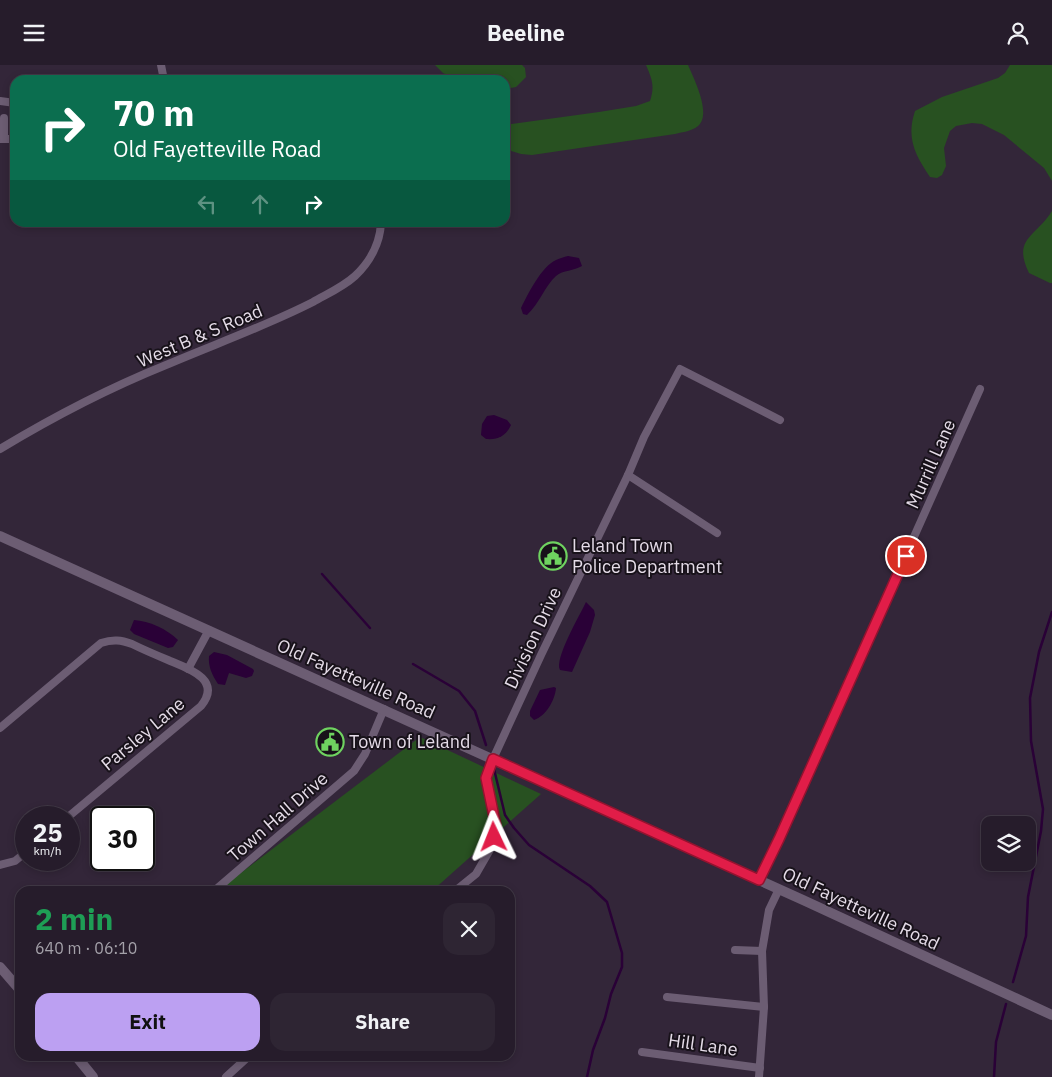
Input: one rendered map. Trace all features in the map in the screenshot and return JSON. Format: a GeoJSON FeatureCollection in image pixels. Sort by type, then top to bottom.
{"type":"FeatureCollection","features":[{"type":"Feature","properties":{"kind":"street"},"geometry":{"type":"LineString","coordinates":[[2,139],[4,118]]}},
{"type":"Feature","properties":{"kind":"street","name":"West B & S Road"},"geometry":{"type":"LineString","coordinates":[[0,449],[63,412],[163,366],[286,316],[343,286],[363,268],[373,254],[380,227]]}},
{"type":"Feature","properties":{"kind":"street","name":"Division Drive"},"geometry":{"type":"LineString","coordinates":[[461,886],[476,874],[491,848],[496,826],[486,778],[493,759],[628,475],[644,437],[680,369],[780,420]]}},
{"type":"Feature","properties":{"kind":"street","name":"Murrill Lane"},"geometry":{"type":"LineString","coordinates":[[759,880],[980,389]]}},
{"type":"Feature","properties":{"kind":"street"},"geometry":{"type":"LineString","coordinates":[[628,475],[717,533]]}},
{"type":"Feature","properties":{"kind":"street","name":"Old Fayetteville Road"},"geometry":{"type":"LineString","coordinates":[[0,537],[384,709],[1052,1015]]}},
{"type":"Feature","properties":{"kind":"street"},"geometry":{"type":"LineString","coordinates":[[188,669],[209,631]]}},
{"type":"Feature","properties":{"kind":"street","name":"Parsley Lane"},"geometry":{"type":"LineString","coordinates":[[0,728],[101,643],[122,641],[196,673],[206,683],[208,693],[206,700],[201,706],[80,807]]}},
{"type":"Feature","properties":{"kind":"street","name":"Town Hall Drive"},"geometry":{"type":"LineString","coordinates":[[220,886],[354,771],[365,754],[384,709]]}},
{"type":"Feature","properties":{"kind":"street"},"geometry":{"type":"LineString","coordinates":[[0,865],[15,861]]}},
{"type":"Feature","properties":{"kind":"street"},"geometry":{"type":"LineString","coordinates":[[759,1077],[764,1007],[762,951],[769,910],[779,889]]}},
{"type":"Feature","properties":{"kind":"street"},"geometry":{"type":"LineString","coordinates":[[734,950],[762,951]]}},
{"type":"Feature","properties":{"kind":"street"},"geometry":{"type":"LineString","coordinates":[[1,970],[15,985]]}},
{"type":"Feature","properties":{"kind":"street"},"geometry":{"type":"LineString","coordinates":[[667,997],[764,1007]]}},
{"type":"Feature","properties":{"kind":"street","name":"Hill Lane"},"geometry":{"type":"LineString","coordinates":[[642,1052],[760,1068]]}},
{"type":"Feature","properties":{"kind":"street"},"geometry":{"type":"LineString","coordinates":[[80,1061],[93,1077]]}},
{"type":"Feature","properties":{"kind":"street"},"geometry":{"type":"LineString","coordinates":[[226,1077],[244,1061]]}},
{"type":"Feature","properties":{"kind":"green space"},"geometry":{"type":"Polygon","coordinates":[[[435,65],[522,65],[525,68],[526,77],[516,87],[510,88],[510,75],[447,75],[435,65]]]}},
{"type":"Feature","properties":{"kind":"green space"},"geometry":{"type":"Polygon","coordinates":[[[646,65],[688,65],[703,105],[702,121],[698,126],[675,134],[532,155],[510,151],[510,124],[636,106],[650,101],[652,83],[646,65]]]}},
{"type":"Feature","properties":{"kind":"green space"},"geometry":{"type":"Polygon","coordinates":[[[1010,65],[1052,65],[1052,181],[1044,168],[1004,135],[982,124],[972,123],[956,126],[950,131],[944,148],[946,166],[942,175],[937,178],[930,177],[916,154],[912,138],[912,121],[915,111],[942,97],[998,78],[1005,73],[1010,65]]]}},
{"type":"Feature","properties":{"kind":"green space"},"geometry":{"type":"Polygon","coordinates":[[[1052,211],[1052,283],[1050,283],[1029,273],[1024,261],[1023,252],[1028,239],[1052,211]]]}},
{"type":"Feature","properties":{"kind":"green space"},"geometry":{"type":"Polygon","coordinates":[[[420,737],[541,794],[438,886],[224,886],[420,737]]]}},
{"type":"Feature","properties":{"kind":"shaded area"},"geometry":{"type":"Polygon","coordinates":[[[568,256],[579,258],[582,266],[556,276],[531,311],[527,315],[523,314],[521,308],[545,268],[550,263],[568,256]]]}},
{"type":"Feature","properties":{"kind":"shaded area"},"geometry":{"type":"Polygon","coordinates":[[[494,415],[507,420],[511,425],[501,437],[486,439],[481,435],[482,424],[487,416],[494,415]]]}},
{"type":"Feature","properties":{"kind":"shaded area"},"geometry":{"type":"Polygon","coordinates":[[[586,602],[594,610],[595,615],[590,632],[572,672],[560,670],[559,664],[564,647],[586,602]]]}},
{"type":"Feature","properties":{"kind":"shaded area"},"geometry":{"type":"Polygon","coordinates":[[[134,620],[157,626],[169,632],[178,640],[173,647],[168,648],[134,634],[130,630],[134,620]]]}},
{"type":"Feature","properties":{"kind":"shaded area"},"geometry":{"type":"Polygon","coordinates":[[[214,652],[227,655],[253,669],[252,676],[246,678],[229,673],[225,685],[218,684],[212,674],[209,663],[209,656],[214,652]]]}},
{"type":"Feature","properties":{"kind":"shaded area"},"geometry":{"type":"Polygon","coordinates":[[[556,688],[555,693],[549,707],[534,720],[530,716],[530,711],[540,690],[556,688]]]}},
{"type":"Feature","properties":{"kind":"waterway"},"geometry":{"type":"LineString","coordinates":[[322,574],[370,628]]}},
{"type":"Feature","properties":{"kind":"waterway"},"geometry":{"type":"LineString","coordinates":[[1013,982],[1026,936],[1028,897],[1041,831],[1043,809],[1031,741],[1030,698],[1039,652],[1052,612]]}},
{"type":"Feature","properties":{"kind":"waterway"},"geometry":{"type":"LineString","coordinates":[[413,664],[459,691],[475,711],[486,745]]}},
{"type":"Feature","properties":{"kind":"waterway"},"geometry":{"type":"LineString","coordinates":[[494,769],[505,815],[514,828],[529,845],[590,886],[607,902],[622,953],[622,967],[593,1050],[587,1077]]}},
{"type":"Feature","properties":{"kind":"waterway"},"geometry":{"type":"LineString","coordinates":[[994,1077],[996,1042],[1006,1004]]}},
{"type":"Feature","properties":{"kind":"place","name":"Leland Town Police Department"},"geometry":{"type":"Point","coordinates":[553,556]}},
{"type":"Feature","properties":{"kind":"place","name":"Town of Leland"},"geometry":{"type":"Point","coordinates":[330,742]}},
{"type":"Feature","properties":{"kind":"route"},"geometry":{"type":"LineString","coordinates":[[494,837],[496,826],[486,778],[493,759],[759,880],[906,556]]}}]}
